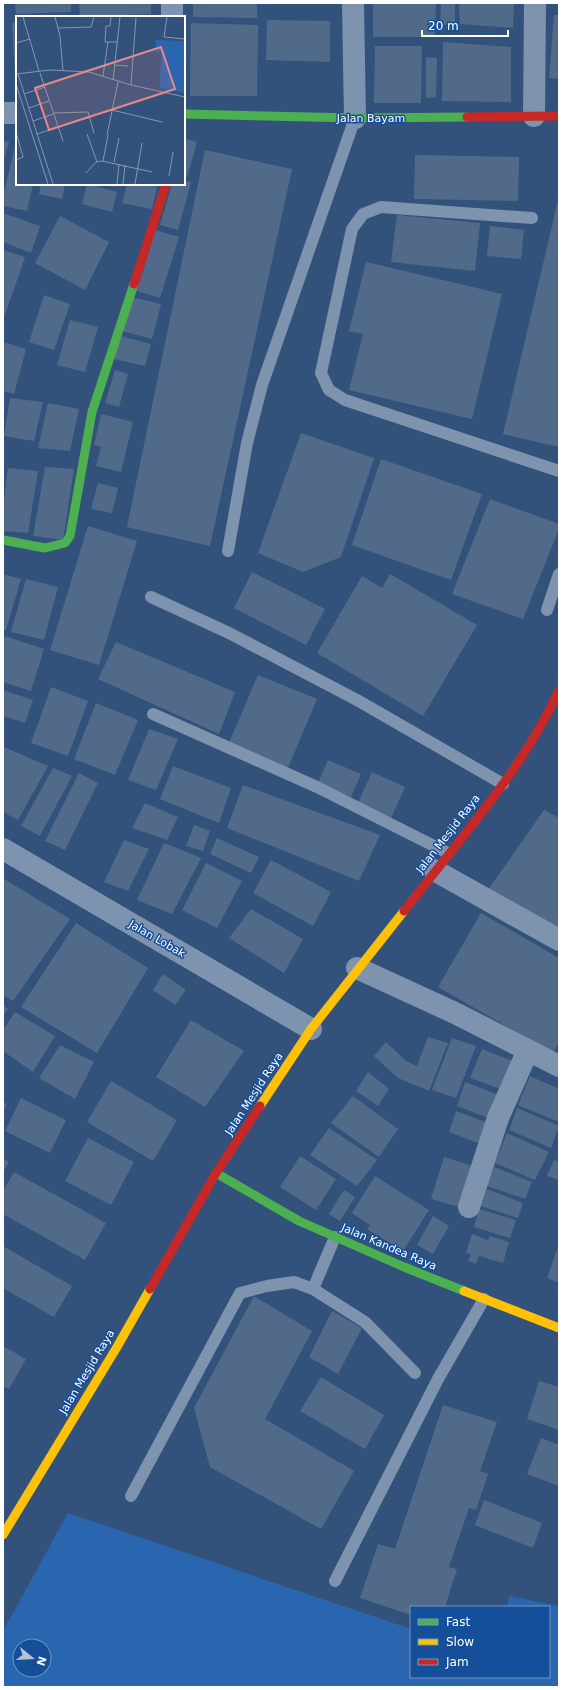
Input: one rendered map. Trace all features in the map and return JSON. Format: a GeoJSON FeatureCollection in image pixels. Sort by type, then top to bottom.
{"type":"FeatureCollection","features":[{"type":"Feature","properties":{"kind":"main road","name":"Jalan Bayam"},"geometry":{"type":"LineString","coordinates":[[185,117],[355,118],[559,116]]}},
{"type":"Feature","properties":{"kind":"main road"},"geometry":{"type":"LineString","coordinates":[[3,540],[45,548],[65,543],[70,536],[92,412],[166,185]]}},
{"type":"Feature","properties":{"kind":"main road","name":"Jalan Mesjid Raya"},"geometry":{"type":"LineString","coordinates":[[3,1535],[117,1347],[216,1173],[311,1028],[503,784],[548,714],[559,690]]}},
{"type":"Feature","properties":{"kind":"main road","name":"Jalan Kandea Raya"},"geometry":{"type":"LineString","coordinates":[[216,1173],[299,1221],[334,1237],[484,1299],[559,1328]]}},
{"type":"Feature","properties":{"kind":"street"},"geometry":{"type":"LineString","coordinates":[[172,3],[172,16]]}},
{"type":"Feature","properties":{"kind":"street"},"geometry":{"type":"LineString","coordinates":[[353,3],[355,118]]}},
{"type":"Feature","properties":{"kind":"street"},"geometry":{"type":"LineString","coordinates":[[534,116],[535,3]]}},
{"type":"Feature","properties":{"kind":"street"},"geometry":{"type":"LineString","coordinates":[[3,113],[16,113]]}},
{"type":"Feature","properties":{"kind":"street","name":"Jalan Lobak"},"geometry":{"type":"LineString","coordinates":[[3,849],[311,1028]]}},
{"type":"Feature","properties":{"kind":"street"},"geometry":{"type":"LineString","coordinates":[[434,870],[559,940]]}},
{"type":"Feature","properties":{"kind":"street"},"geometry":{"type":"LineString","coordinates":[[357,968],[455,1013],[559,1066]]}},
{"type":"Feature","properties":{"kind":"street"},"geometry":{"type":"LineString","coordinates":[[469,1207],[498,1118],[528,1050]]}},
{"type":"Feature","properties":{"kind":"lane"},"geometry":{"type":"LineString","coordinates":[[228,550],[247,443],[262,385],[355,118]]}},
{"type":"Feature","properties":{"kind":"lane"},"geometry":{"type":"LineString","coordinates":[[532,218],[381,207],[363,214],[352,229],[321,373],[329,390],[344,400],[559,471]]}},
{"type":"Feature","properties":{"kind":"lane"},"geometry":{"type":"LineString","coordinates":[[547,610],[559,574]]}},
{"type":"Feature","properties":{"kind":"lane"},"geometry":{"type":"LineString","coordinates":[[151,597],[229,633],[357,700],[503,784]]}},
{"type":"Feature","properties":{"kind":"lane"},"geometry":{"type":"LineString","coordinates":[[153,714],[317,788],[448,853]]}},
{"type":"Feature","properties":{"kind":"lane"},"geometry":{"type":"LineString","coordinates":[[313,1289],[334,1237]]}},
{"type":"Feature","properties":{"kind":"lane"},"geometry":{"type":"LineString","coordinates":[[131,1496],[240,1293],[267,1286],[294,1282],[313,1289],[365,1322],[415,1373]]}},
{"type":"Feature","properties":{"kind":"lane"},"geometry":{"type":"LineString","coordinates":[[335,1581],[438,1379],[484,1299]]}},
{"type":"Feature","properties":{"kind":"shaded area"},"geometry":{"type":"Polygon","coordinates":[[[68,1513],[410,1629],[410,1678],[550,1678],[550,1606],[508,1606],[509,1596],[559,1606],[559,1687],[3,1687],[3,1631],[68,1513]]]}},
{"type":"Feature","properties":{"kind":"building"},"geometry":{"type":"Polygon","coordinates":[[[15,3],[71,3],[71,12],[16,14],[15,3]]]}},
{"type":"Feature","properties":{"kind":"building"},"geometry":{"type":"Polygon","coordinates":[[[79,3],[151,3],[151,14],[80,16],[79,3]]]}},
{"type":"Feature","properties":{"kind":"building"},"geometry":{"type":"Polygon","coordinates":[[[193,3],[257,3],[257,18],[193,17],[193,3]]]}},
{"type":"Feature","properties":{"kind":"building"},"geometry":{"type":"Polygon","coordinates":[[[373,3],[436,3],[435,37],[373,37],[373,3]]]}},
{"type":"Feature","properties":{"kind":"building"},"geometry":{"type":"Polygon","coordinates":[[[441,3],[455,3],[455,24],[440,25],[441,3]]]}},
{"type":"Feature","properties":{"kind":"building"},"geometry":{"type":"Polygon","coordinates":[[[459,3],[514,3],[513,28],[460,24],[459,3]]]}},
{"type":"Feature","properties":{"kind":"building"},"geometry":{"type":"Polygon","coordinates":[[[554,15],[559,15],[559,79],[549,78],[554,15]]]}},
{"type":"Feature","properties":{"kind":"building"},"geometry":{"type":"Polygon","coordinates":[[[267,20],[330,21],[330,62],[266,60],[267,20]]]}},
{"type":"Feature","properties":{"kind":"building"},"geometry":{"type":"Polygon","coordinates":[[[16,22],[16,93],[12,23],[16,22]]]}},
{"type":"Feature","properties":{"kind":"building"},"geometry":{"type":"Polygon","coordinates":[[[191,23],[258,25],[257,96],[190,96],[191,23]]]}},
{"type":"Feature","properties":{"kind":"building"},"geometry":{"type":"Polygon","coordinates":[[[443,42],[511,47],[511,102],[442,101],[443,42]]]}},
{"type":"Feature","properties":{"kind":"building"},"geometry":{"type":"Polygon","coordinates":[[[375,46],[422,46],[421,103],[374,103],[375,46]]]}},
{"type":"Feature","properties":{"kind":"building"},"geometry":{"type":"Polygon","coordinates":[[[426,57],[437,58],[436,97],[426,98],[426,57]]]}},
{"type":"Feature","properties":{"kind":"building"},"geometry":{"type":"Polygon","coordinates":[[[186,139],[197,142],[187,177],[185,176],[186,139]]]}},
{"type":"Feature","properties":{"kind":"building"},"geometry":{"type":"Polygon","coordinates":[[[3,141],[9,142],[3,163],[3,141]]]}},
{"type":"Feature","properties":{"kind":"building"},"geometry":{"type":"Polygon","coordinates":[[[16,142],[16,185],[33,185],[27,211],[3,206],[3,196],[16,142]]]}},
{"type":"Feature","properties":{"kind":"building"},"geometry":{"type":"Polygon","coordinates":[[[205,150],[292,169],[210,546],[127,527],[205,150]]]}},
{"type":"Feature","properties":{"kind":"building"},"geometry":{"type":"Polygon","coordinates":[[[415,155],[519,157],[518,201],[414,199],[415,155]]]}},
{"type":"Feature","properties":{"kind":"building"},"geometry":{"type":"Polygon","coordinates":[[[185,181],[191,182],[178,230],[160,225],[172,185],[185,185],[185,181]]]}},
{"type":"Feature","properties":{"kind":"building"},"geometry":{"type":"Polygon","coordinates":[[[41,185],[65,185],[62,199],[39,194],[41,185]]]}},
{"type":"Feature","properties":{"kind":"building"},"geometry":{"type":"Polygon","coordinates":[[[87,185],[117,192],[112,212],[82,204],[87,185]]]}},
{"type":"Feature","properties":{"kind":"building"},"geometry":{"type":"Polygon","coordinates":[[[127,185],[148,185],[157,187],[152,209],[122,203],[127,185]]]}},
{"type":"Feature","properties":{"kind":"building"},"geometry":{"type":"Polygon","coordinates":[[[559,196],[559,447],[503,434],[559,196]]]}},
{"type":"Feature","properties":{"kind":"building"},"geometry":{"type":"Polygon","coordinates":[[[3,213],[40,226],[31,253],[3,242],[3,213]]]}},
{"type":"Feature","properties":{"kind":"building"},"geometry":{"type":"Polygon","coordinates":[[[397,215],[480,223],[475,271],[391,262],[397,215]]]}},
{"type":"Feature","properties":{"kind":"building"},"geometry":{"type":"Polygon","coordinates":[[[60,216],[109,242],[85,290],[35,263],[60,216]]]}},
{"type":"Feature","properties":{"kind":"building"},"geometry":{"type":"Polygon","coordinates":[[[490,226],[524,230],[521,259],[487,256],[490,226]]]}},
{"type":"Feature","properties":{"kind":"building"},"geometry":{"type":"Polygon","coordinates":[[[155,230],[179,237],[160,298],[137,291],[155,230]]]}},
{"type":"Feature","properties":{"kind":"building"},"geometry":{"type":"Polygon","coordinates":[[[3,250],[25,257],[5,315],[3,315],[3,250]]]}},
{"type":"Feature","properties":{"kind":"building"},"geometry":{"type":"Polygon","coordinates":[[[366,262],[502,294],[472,419],[349,390],[363,334],[349,331],[366,262]]]}},
{"type":"Feature","properties":{"kind":"building"},"geometry":{"type":"Polygon","coordinates":[[[44,295],[70,304],[54,350],[29,342],[44,295]]]}},
{"type":"Feature","properties":{"kind":"building"},"geometry":{"type":"Polygon","coordinates":[[[131,297],[161,304],[152,339],[122,331],[131,297]]]}},
{"type":"Feature","properties":{"kind":"building"},"geometry":{"type":"Polygon","coordinates":[[[70,320],[98,327],[85,372],[57,365],[70,320]]]}},
{"type":"Feature","properties":{"kind":"building"},"geometry":{"type":"Polygon","coordinates":[[[120,336],[151,344],[145,366],[114,359],[120,336]]]}},
{"type":"Feature","properties":{"kind":"building"},"geometry":{"type":"Polygon","coordinates":[[[3,342],[26,349],[14,394],[3,391],[3,342]]]}},
{"type":"Feature","properties":{"kind":"building"},"geometry":{"type":"Polygon","coordinates":[[[115,370],[128,374],[119,407],[105,403],[115,370]]]}},
{"type":"Feature","properties":{"kind":"building"},"geometry":{"type":"Polygon","coordinates":[[[10,398],[43,402],[34,441],[4,436],[10,398]]]}},
{"type":"Feature","properties":{"kind":"building"},"geometry":{"type":"Polygon","coordinates":[[[48,403],[79,409],[70,451],[38,448],[48,403]]]}},
{"type":"Feature","properties":{"kind":"building"},"geometry":{"type":"Polygon","coordinates":[[[101,414],[133,422],[121,472],[96,466],[101,447],[94,445],[101,414]]]}},
{"type":"Feature","properties":{"kind":"building"},"geometry":{"type":"Polygon","coordinates":[[[301,433],[374,458],[341,557],[303,572],[258,553],[301,433]]]}},
{"type":"Feature","properties":{"kind":"building"},"geometry":{"type":"Polygon","coordinates":[[[381,459],[482,494],[451,580],[352,545],[381,459]]]}},
{"type":"Feature","properties":{"kind":"building"},"geometry":{"type":"Polygon","coordinates":[[[45,467],[74,469],[63,540],[33,536],[45,467]]]}},
{"type":"Feature","properties":{"kind":"building"},"geometry":{"type":"Polygon","coordinates":[[[8,468],[38,471],[28,533],[3,531],[3,509],[8,468]]]}},
{"type":"Feature","properties":{"kind":"building"},"geometry":{"type":"Polygon","coordinates":[[[98,483],[118,488],[112,513],[91,509],[98,483]]]}},
{"type":"Feature","properties":{"kind":"building"},"geometry":{"type":"Polygon","coordinates":[[[490,499],[559,524],[559,529],[523,619],[452,594],[490,499]]]}},
{"type":"Feature","properties":{"kind":"building"},"geometry":{"type":"Polygon","coordinates":[[[88,526],[137,541],[99,665],[50,650],[88,526]]]}},
{"type":"Feature","properties":{"kind":"building"},"geometry":{"type":"Polygon","coordinates":[[[252,572],[325,609],[306,645],[234,608],[252,572]]]}},
{"type":"Feature","properties":{"kind":"building"},"geometry":{"type":"Polygon","coordinates":[[[3,574],[21,579],[6,630],[3,629],[3,574]]]}},
{"type":"Feature","properties":{"kind":"building"},"geometry":{"type":"Polygon","coordinates":[[[390,574],[477,625],[423,716],[317,653],[362,576],[382,588],[390,574]]]}},
{"type":"Feature","properties":{"kind":"building"},"geometry":{"type":"Polygon","coordinates":[[[26,579],[58,587],[44,640],[11,632],[26,579]]]}},
{"type":"Feature","properties":{"kind":"building"},"geometry":{"type":"Polygon","coordinates":[[[5,636],[44,649],[31,691],[3,682],[3,644],[5,636]]]}},
{"type":"Feature","properties":{"kind":"building"},"geometry":{"type":"Polygon","coordinates":[[[116,642],[235,692],[219,734],[98,679],[116,642]]]}},
{"type":"Feature","properties":{"kind":"building"},"geometry":{"type":"Polygon","coordinates":[[[258,675],[317,699],[287,770],[228,745],[258,675]]]}},
{"type":"Feature","properties":{"kind":"building"},"geometry":{"type":"Polygon","coordinates":[[[51,687],[88,701],[68,756],[31,743],[51,687]]]}},
{"type":"Feature","properties":{"kind":"building"},"geometry":{"type":"Polygon","coordinates":[[[3,690],[33,700],[25,723],[3,716],[3,690]]]}},
{"type":"Feature","properties":{"kind":"building"},"geometry":{"type":"Polygon","coordinates":[[[96,703],[138,720],[115,775],[74,759],[96,703]]]}},
{"type":"Feature","properties":{"kind":"building"},"geometry":{"type":"Polygon","coordinates":[[[149,729],[178,739],[156,790],[128,780],[149,729]]]}},
{"type":"Feature","properties":{"kind":"building"},"geometry":{"type":"Polygon","coordinates":[[[4,747],[48,766],[18,820],[3,812],[4,747]]]}},
{"type":"Feature","properties":{"kind":"building"},"geometry":{"type":"Polygon","coordinates":[[[328,760],[361,774],[351,797],[318,783],[328,760]]]}},
{"type":"Feature","properties":{"kind":"building"},"geometry":{"type":"Polygon","coordinates":[[[173,766],[231,788],[219,823],[160,799],[173,766]]]}},
{"type":"Feature","properties":{"kind":"building"},"geometry":{"type":"Polygon","coordinates":[[[53,768],[72,776],[40,836],[21,826],[53,768]]]}},
{"type":"Feature","properties":{"kind":"building"},"geometry":{"type":"Polygon","coordinates":[[[372,772],[405,787],[391,818],[358,803],[372,772]]]}},
{"type":"Feature","properties":{"kind":"building"},"geometry":{"type":"Polygon","coordinates":[[[79,773],[98,783],[65,850],[45,841],[79,773]]]}},
{"type":"Feature","properties":{"kind":"building"},"geometry":{"type":"Polygon","coordinates":[[[243,785],[380,835],[359,881],[227,828],[243,785]]]}},
{"type":"Feature","properties":{"kind":"building"},"geometry":{"type":"Polygon","coordinates":[[[145,803],[178,817],[167,840],[132,828],[145,803]]]}},
{"type":"Feature","properties":{"kind":"building"},"geometry":{"type":"Polygon","coordinates":[[[544,810],[559,818],[559,929],[488,890],[544,810]]]}},
{"type":"Feature","properties":{"kind":"building"},"geometry":{"type":"Polygon","coordinates":[[[194,825],[210,831],[203,851],[186,846],[194,825]]]}},
{"type":"Feature","properties":{"kind":"building"},"geometry":{"type":"Polygon","coordinates":[[[217,838],[259,857],[251,873],[210,854],[217,838]]]}},
{"type":"Feature","properties":{"kind":"building"},"geometry":{"type":"Polygon","coordinates":[[[124,840],[149,849],[128,891],[104,882],[124,840]]]}},
{"type":"Feature","properties":{"kind":"building"},"geometry":{"type":"Polygon","coordinates":[[[164,843],[201,858],[172,914],[137,900],[164,843]]]}},
{"type":"Feature","properties":{"kind":"building"},"geometry":{"type":"Polygon","coordinates":[[[271,860],[331,892],[313,926],[253,893],[271,860]]]}},
{"type":"Feature","properties":{"kind":"building"},"geometry":{"type":"Polygon","coordinates":[[[206,863],[242,881],[217,928],[182,910],[206,863]]]}},
{"type":"Feature","properties":{"kind":"building"},"geometry":{"type":"Polygon","coordinates":[[[4,879],[70,919],[13,1001],[3,995],[4,879]]]}},
{"type":"Feature","properties":{"kind":"building"},"geometry":{"type":"Polygon","coordinates":[[[251,909],[303,939],[284,973],[229,938],[251,909]]]}},
{"type":"Feature","properties":{"kind":"building"},"geometry":{"type":"Polygon","coordinates":[[[481,913],[559,958],[559,1042],[553,1053],[438,987],[481,913]]]}},
{"type":"Feature","properties":{"kind":"building"},"geometry":{"type":"Polygon","coordinates":[[[76,923],[148,968],[97,1053],[21,1007],[76,923]]]}},
{"type":"Feature","properties":{"kind":"building"},"geometry":{"type":"Polygon","coordinates":[[[163,974],[186,990],[175,1005],[153,990],[163,974]]]}},
{"type":"Feature","properties":{"kind":"building"},"geometry":{"type":"Polygon","coordinates":[[[3,1005],[8,1009],[3,1016],[3,1005]]]}},
{"type":"Feature","properties":{"kind":"building"},"geometry":{"type":"Polygon","coordinates":[[[15,1012],[55,1036],[33,1072],[3,1051],[3,1030],[15,1012]]]}},
{"type":"Feature","properties":{"kind":"building"},"geometry":{"type":"Polygon","coordinates":[[[191,1020],[244,1051],[205,1107],[156,1077],[191,1020]]]}},
{"type":"Feature","properties":{"kind":"building"},"geometry":{"type":"Polygon","coordinates":[[[428,1037],[448,1043],[429,1091],[398,1078],[374,1056],[386,1042],[406,1061],[417,1066],[428,1037]]]}},
{"type":"Feature","properties":{"kind":"building"},"geometry":{"type":"Polygon","coordinates":[[[452,1038],[476,1046],[456,1098],[432,1090],[452,1038]]]}},
{"type":"Feature","properties":{"kind":"building"},"geometry":{"type":"Polygon","coordinates":[[[60,1045],[94,1062],[75,1099],[39,1078],[60,1045]]]}},
{"type":"Feature","properties":{"kind":"building"},"geometry":{"type":"Polygon","coordinates":[[[482,1049],[518,1063],[506,1091],[470,1078],[482,1049]]]}},
{"type":"Feature","properties":{"kind":"building"},"geometry":{"type":"Polygon","coordinates":[[[368,1072],[389,1089],[378,1106],[356,1091],[368,1072]]]}},
{"type":"Feature","properties":{"kind":"building"},"geometry":{"type":"Polygon","coordinates":[[[530,1076],[559,1089],[559,1122],[518,1105],[530,1076]]]}},
{"type":"Feature","properties":{"kind":"building"},"geometry":{"type":"Polygon","coordinates":[[[111,1081],[177,1120],[153,1161],[87,1122],[111,1081]]]}},
{"type":"Feature","properties":{"kind":"building"},"geometry":{"type":"Polygon","coordinates":[[[465,1082],[504,1097],[496,1121],[457,1106],[465,1082]]]}},
{"type":"Feature","properties":{"kind":"building"},"geometry":{"type":"Polygon","coordinates":[[[353,1096],[398,1129],[379,1157],[331,1123],[353,1096]]]}},
{"type":"Feature","properties":{"kind":"building"},"geometry":{"type":"Polygon","coordinates":[[[21,1098],[66,1120],[50,1153],[5,1131],[21,1098]]]}},
{"type":"Feature","properties":{"kind":"building"},"geometry":{"type":"Polygon","coordinates":[[[3,1102],[7,1104],[3,1111],[3,1102]]]}},
{"type":"Feature","properties":{"kind":"building"},"geometry":{"type":"Polygon","coordinates":[[[517,1108],[559,1126],[551,1148],[509,1130],[517,1108]]]}},
{"type":"Feature","properties":{"kind":"building"},"geometry":{"type":"Polygon","coordinates":[[[456,1111],[491,1124],[483,1145],[449,1132],[456,1111]]]}},
{"type":"Feature","properties":{"kind":"building"},"geometry":{"type":"Polygon","coordinates":[[[329,1128],[377,1160],[357,1186],[310,1155],[329,1128]]]}},
{"type":"Feature","properties":{"kind":"building"},"geometry":{"type":"Polygon","coordinates":[[[507,1133],[549,1152],[535,1180],[495,1163],[507,1133]]]}},
{"type":"Feature","properties":{"kind":"building"},"geometry":{"type":"Polygon","coordinates":[[[88,1138],[134,1162],[111,1205],[65,1181],[88,1138]]]}},
{"type":"Feature","properties":{"kind":"building"},"geometry":{"type":"Polygon","coordinates":[[[300,1156],[336,1179],[316,1210],[280,1187],[300,1156]]]}},
{"type":"Feature","properties":{"kind":"building"},"geometry":{"type":"Polygon","coordinates":[[[444,1157],[476,1167],[463,1208],[431,1199],[444,1157]]]}},
{"type":"Feature","properties":{"kind":"building"},"geometry":{"type":"Polygon","coordinates":[[[3,1159],[9,1162],[3,1172],[3,1159]]]}},
{"type":"Feature","properties":{"kind":"building"},"geometry":{"type":"Polygon","coordinates":[[[554,1160],[559,1162],[559,1180],[547,1176],[554,1160]]]}},
{"type":"Feature","properties":{"kind":"building"},"geometry":{"type":"Polygon","coordinates":[[[494,1167],[532,1182],[525,1199],[487,1186],[494,1167]]]}},
{"type":"Feature","properties":{"kind":"building"},"geometry":{"type":"Polygon","coordinates":[[[14,1172],[106,1223],[85,1260],[3,1214],[3,1191],[14,1172]]]}},
{"type":"Feature","properties":{"kind":"building"},"geometry":{"type":"Polygon","coordinates":[[[375,1176],[429,1210],[403,1251],[367,1229],[370,1225],[352,1213],[375,1176]]]}},
{"type":"Feature","properties":{"kind":"building"},"geometry":{"type":"Polygon","coordinates":[[[487,1189],[523,1203],[518,1218],[481,1206],[487,1189]]]}},
{"type":"Feature","properties":{"kind":"building"},"geometry":{"type":"Polygon","coordinates":[[[344,1190],[355,1197],[340,1221],[329,1214],[344,1190]]]}},
{"type":"Feature","properties":{"kind":"building"},"geometry":{"type":"Polygon","coordinates":[[[479,1209],[516,1220],[510,1238],[474,1227],[479,1209]]]}},
{"type":"Feature","properties":{"kind":"building"},"geometry":{"type":"Polygon","coordinates":[[[433,1216],[449,1226],[433,1254],[417,1245],[433,1216]]]}},
{"type":"Feature","properties":{"kind":"building"},"geometry":{"type":"Polygon","coordinates":[[[472,1234],[488,1240],[490,1236],[509,1242],[503,1263],[479,1256],[476,1264],[468,1261],[471,1254],[466,1253],[472,1234]]]}},
{"type":"Feature","properties":{"kind":"building"},"geometry":{"type":"Polygon","coordinates":[[[559,1244],[559,1283],[547,1278],[559,1244]]]}},
{"type":"Feature","properties":{"kind":"building"},"geometry":{"type":"Polygon","coordinates":[[[3,1246],[72,1286],[54,1317],[3,1288],[3,1246]]]}},
{"type":"Feature","properties":{"kind":"building"},"geometry":{"type":"Polygon","coordinates":[[[254,1296],[312,1331],[265,1419],[354,1471],[321,1529],[210,1467],[194,1408],[254,1296]]]}},
{"type":"Feature","properties":{"kind":"building"},"geometry":{"type":"Polygon","coordinates":[[[332,1311],[362,1328],[338,1374],[309,1357],[332,1311]]]}},
{"type":"Feature","properties":{"kind":"building"},"geometry":{"type":"Polygon","coordinates":[[[3,1346],[26,1359],[9,1389],[3,1386],[3,1346]]]}},
{"type":"Feature","properties":{"kind":"building"},"geometry":{"type":"Polygon","coordinates":[[[321,1377],[384,1415],[365,1449],[300,1411],[321,1377]]]}},
{"type":"Feature","properties":{"kind":"building"},"geometry":{"type":"Polygon","coordinates":[[[539,1381],[559,1387],[559,1430],[527,1419],[539,1381]]]}},
{"type":"Feature","properties":{"kind":"building"},"geometry":{"type":"Polygon","coordinates":[[[443,1405],[497,1422],[480,1471],[488,1474],[476,1510],[469,1508],[449,1567],[457,1569],[445,1606],[410,1606],[410,1615],[360,1598],[378,1544],[395,1549],[443,1405]]]}},
{"type":"Feature","properties":{"kind":"building"},"geometry":{"type":"Polygon","coordinates":[[[541,1438],[559,1445],[559,1486],[527,1474],[541,1438]]]}},
{"type":"Feature","properties":{"kind":"building"},"geometry":{"type":"Polygon","coordinates":[[[484,1500],[542,1523],[533,1548],[475,1525],[484,1500]]]}},
{"type":"Feature","properties":{"kind":"traffic: fast"},"geometry":{"type":"LineString","coordinates":[[185,114],[355,118],[467,117]]}},
{"type":"Feature","properties":{"kind":"traffic: fast"},"geometry":{"type":"LineString","coordinates":[[3,540],[45,548],[65,543],[70,536],[92,412],[134,284]]}},
{"type":"Feature","properties":{"kind":"traffic: fast"},"geometry":{"type":"LineString","coordinates":[[216,1173],[299,1221],[404,1267],[464,1291]]}},
{"type":"Feature","properties":{"kind":"traffic: slow"},"geometry":{"type":"LineString","coordinates":[[260,1106],[311,1029],[404,911]]}},
{"type":"Feature","properties":{"kind":"traffic: slow"},"geometry":{"type":"LineString","coordinates":[[3,1535],[117,1347],[150,1289]]}},
{"type":"Feature","properties":{"kind":"traffic: slow"},"geometry":{"type":"LineString","coordinates":[[464,1291],[559,1328]]}},
{"type":"Feature","properties":{"kind":"traffic: jam"},"geometry":{"type":"LineString","coordinates":[[467,117],[559,116]]}},
{"type":"Feature","properties":{"kind":"traffic: jam"},"geometry":{"type":"LineString","coordinates":[[134,284],[166,185]]}},
{"type":"Feature","properties":{"kind":"traffic: jam"},"geometry":{"type":"LineString","coordinates":[[404,911],[508,777],[527,749],[559,690]]}},
{"type":"Feature","properties":{"kind":"traffic: jam"},"geometry":{"type":"LineString","coordinates":[[150,1289],[216,1173],[260,1106]]}}]}
